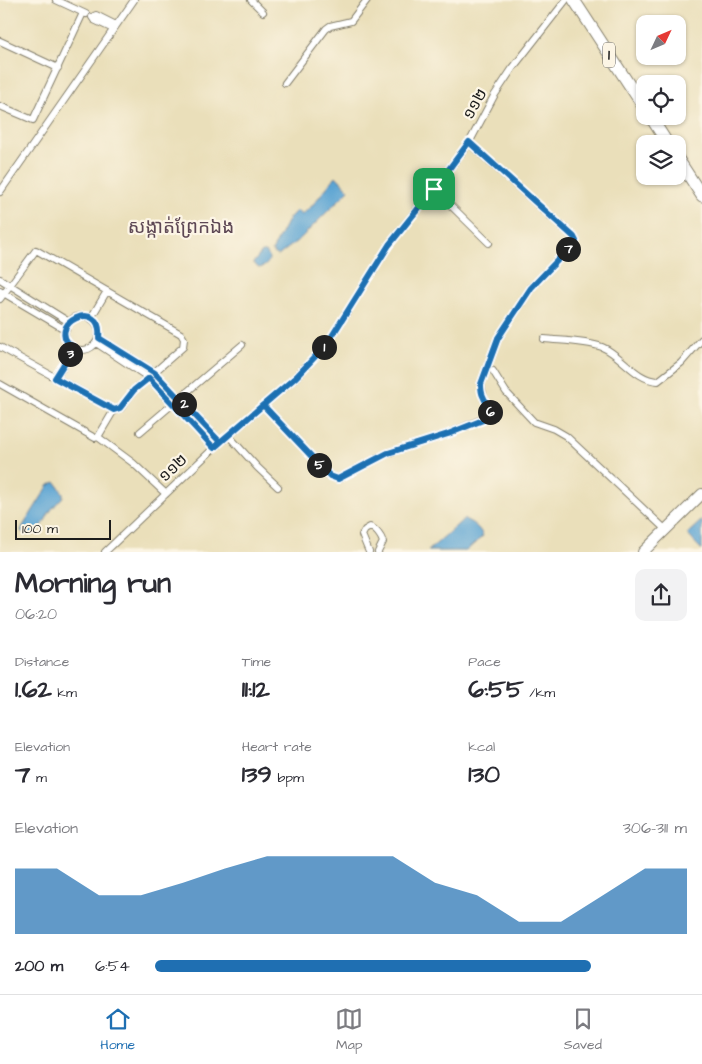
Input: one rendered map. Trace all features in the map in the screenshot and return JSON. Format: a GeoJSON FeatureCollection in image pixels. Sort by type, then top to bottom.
{"type":"FeatureCollection","features":[{"type":"Feature","properties":{"kind":"highway","name":"1"},"geometry":{"type":"LineString","coordinates":[[574,0],[636,95]]}},
{"type":"Feature","properties":{"kind":"highway"},"geometry":{"type":"LineString","coordinates":[[686,171],[702,196]]}},
{"type":"Feature","properties":{"kind":"main road"},"geometry":{"type":"LineString","coordinates":[[643,552],[702,494]]}},
{"type":"Feature","properties":{"kind":"street"},"geometry":{"type":"LineString","coordinates":[[56,0],[92,17],[96,16],[115,27]]}},
{"type":"Feature","properties":{"kind":"street"},"geometry":{"type":"LineString","coordinates":[[0,192],[134,0]]}},
{"type":"Feature","properties":{"kind":"street"},"geometry":{"type":"LineString","coordinates":[[251,0],[263,12]]}},
{"type":"Feature","properties":{"kind":"street"},"geometry":{"type":"LineString","coordinates":[[284,84],[326,29],[330,26],[351,21],[367,0]]}},
{"type":"Feature","properties":{"kind":"street","name":"១១២"},"geometry":{"type":"LineString","coordinates":[[105,552],[220,442],[296,377],[327,344],[384,252],[469,142],[494,96],[512,69],[566,0]]}},
{"type":"Feature","properties":{"kind":"street"},"geometry":{"type":"LineString","coordinates":[[0,106],[33,120],[83,13]]}},
{"type":"Feature","properties":{"kind":"street"},"geometry":{"type":"LineString","coordinates":[[0,41],[58,68]]}},
{"type":"Feature","properties":{"kind":"street"},"geometry":{"type":"LineString","coordinates":[[263,405],[335,479],[388,453],[448,434],[487,417],[490,406],[484,399],[481,384],[498,338],[531,288],[576,241],[554,218],[469,142]]}},
{"type":"Feature","properties":{"kind":"street"},"geometry":{"type":"LineString","coordinates":[[434,189],[489,244]]}},
{"type":"Feature","properties":{"kind":"street"},"geometry":{"type":"LineString","coordinates":[[66,330],[1,295],[36,250],[181,334],[184,339],[183,347],[134,390],[120,408],[114,410],[98,437]]}},
{"type":"Feature","properties":{"kind":"street"},"geometry":{"type":"LineString","coordinates":[[0,279],[69,322]]}},
{"type":"Feature","properties":{"kind":"street"},"geometry":{"type":"LineString","coordinates":[[90,318],[107,291]]}},
{"type":"Feature","properties":{"kind":"street"},"geometry":{"type":"LineString","coordinates":[[79,316],[90,318],[98,326],[98,340],[89,349],[74,348],[68,341],[66,330],[69,322],[79,316]]}},
{"type":"Feature","properties":{"kind":"street"},"geometry":{"type":"LineString","coordinates":[[544,339],[603,348],[652,381],[658,381],[681,363],[702,339]]}},
{"type":"Feature","properties":{"kind":"street"},"geometry":{"type":"LineString","coordinates":[[98,340],[152,375],[179,398],[220,442]]}},
{"type":"Feature","properties":{"kind":"street"},"geometry":{"type":"LineString","coordinates":[[140,432],[242,346]]}},
{"type":"Feature","properties":{"kind":"street"},"geometry":{"type":"LineString","coordinates":[[0,347],[114,410]]}},
{"type":"Feature","properties":{"kind":"street"},"geometry":{"type":"LineString","coordinates":[[55,378],[74,348]]}},
{"type":"Feature","properties":{"kind":"street"},"geometry":{"type":"LineString","coordinates":[[493,371],[506,392],[534,422],[554,429],[566,436],[666,530]]}},
{"type":"Feature","properties":{"kind":"street"},"geometry":{"type":"LineString","coordinates":[[152,375],[174,404],[214,448]]}},
{"type":"Feature","properties":{"kind":"street"},"geometry":{"type":"LineString","coordinates":[[0,384],[95,438],[98,437],[133,463],[166,494]]}},
{"type":"Feature","properties":{"kind":"street"},"geometry":{"type":"LineString","coordinates":[[228,435],[278,487]]}},
{"type":"Feature","properties":{"kind":"street"},"geometry":{"type":"LineString","coordinates":[[369,552],[362,535],[370,527],[382,538],[383,542],[378,552]]}},
{"type":"Feature","properties":{"kind":"water"},"geometry":{"type":"Polygon","coordinates":[[[336,176],[349,190],[302,237],[278,256],[272,251],[289,218],[297,210],[301,215],[311,207],[336,176]]]}},
{"type":"Feature","properties":{"kind":"water"},"geometry":{"type":"Polygon","coordinates":[[[262,252],[266,252],[269,260],[265,266],[259,268],[253,263],[262,252]]]}},
{"type":"Feature","properties":{"kind":"water"},"geometry":{"type":"Polygon","coordinates":[[[56,482],[63,493],[63,497],[38,530],[27,535],[21,531],[23,526],[49,485],[56,482]]]}},
{"type":"Feature","properties":{"kind":"water"},"geometry":{"type":"Polygon","coordinates":[[[464,519],[480,530],[483,536],[466,551],[428,551],[464,519]]]}},
{"type":"Feature","properties":{"kind":"water"},"geometry":{"type":"Polygon","coordinates":[[[702,520],[702,550],[687,534],[702,520]]]}},
{"type":"Feature","properties":{"kind":"district","name":"សង្កាត់ព្រែកឯង"},"geometry":{"type":"Point","coordinates":[181,227]}},
{"type":"Feature","properties":{"kind":"route"},"geometry":{"type":"LineString","coordinates":[[434,189],[389,245],[327,344],[296,377],[263,405],[220,442],[155,373],[99,338],[100,332],[95,321],[85,316],[74,318],[66,327],[66,337],[74,348],[55,378],[114,410],[118,410],[134,390],[149,378],[214,448],[263,405],[335,479],[388,453],[448,434],[483,420],[487,417],[490,406],[481,392],[481,384],[498,338],[531,288],[576,241],[533,199],[469,142],[434,189]]}}]}
